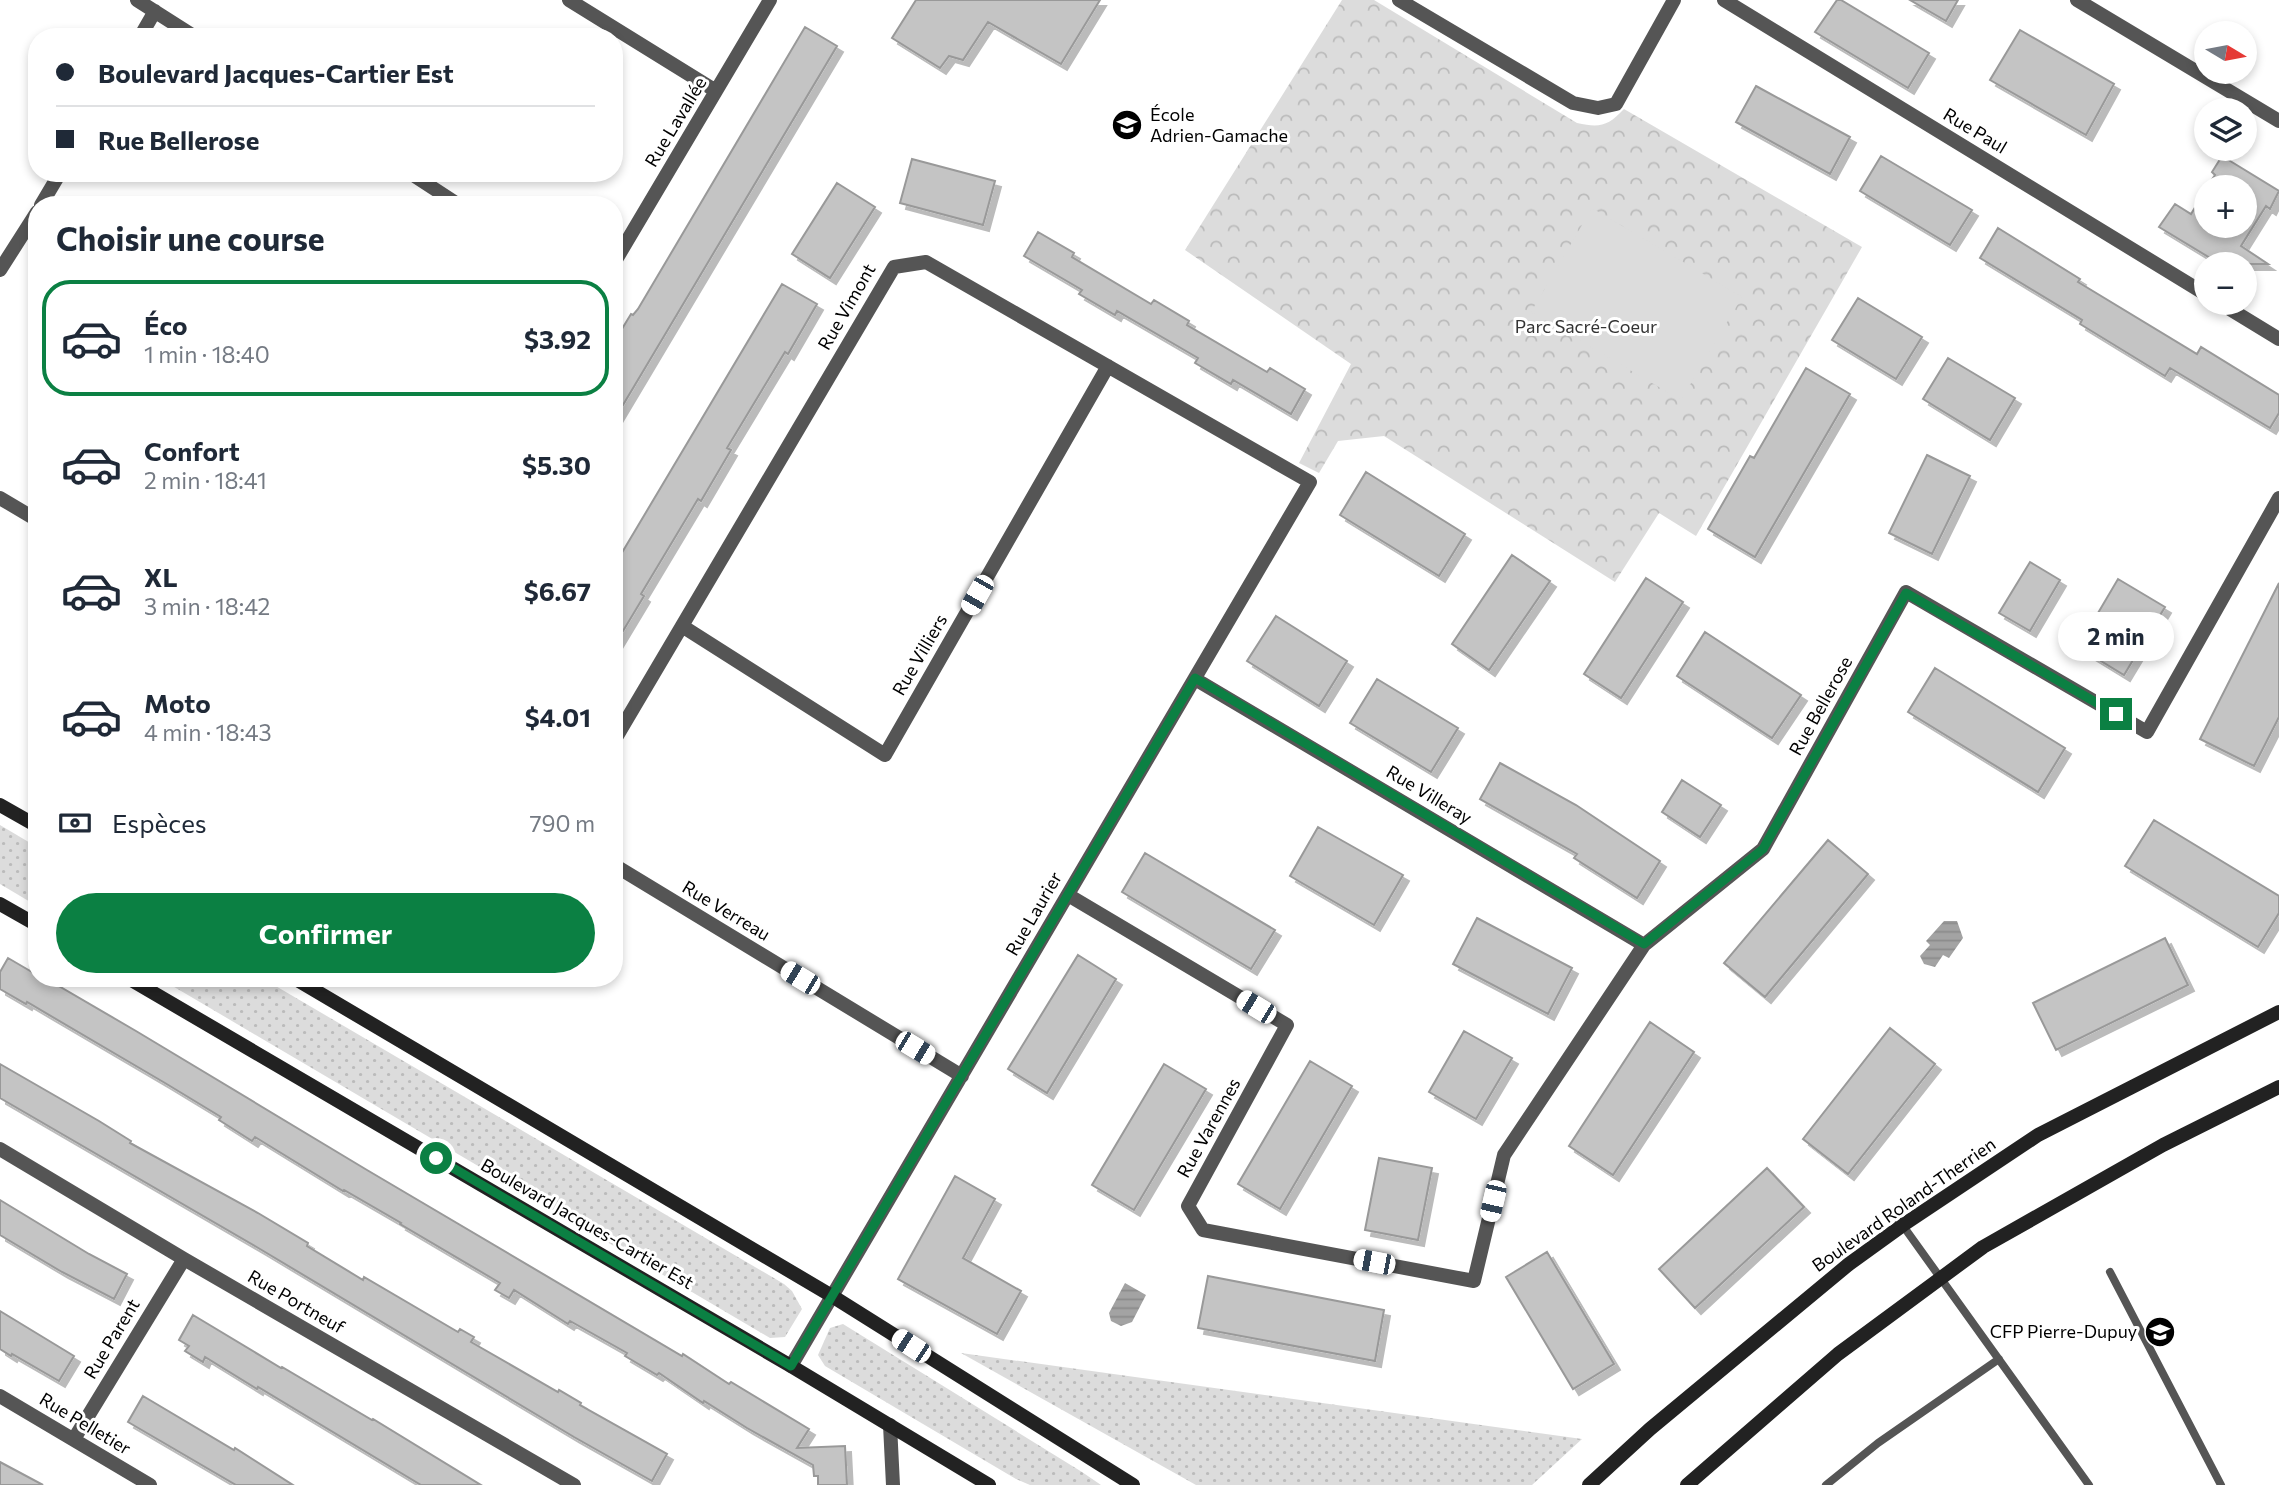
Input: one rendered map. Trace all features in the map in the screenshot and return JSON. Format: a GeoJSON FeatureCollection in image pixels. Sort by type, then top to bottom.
{"type":"FeatureCollection","features":[{"type":"Feature","properties":{"kind":"main road"},"geometry":{"type":"LineString","coordinates":[[0,805],[28,821]]}},
{"type":"Feature","properties":{"kind":"main road"},"geometry":{"type":"LineString","coordinates":[[0,904],[28,920]]}},
{"type":"Feature","properties":{"kind":"main road","name":"Boulevard Jacques-Cartier Est"},"geometry":{"type":"LineString","coordinates":[[143,987],[989,1485]]}},
{"type":"Feature","properties":{"kind":"main road"},"geometry":{"type":"LineString","coordinates":[[309,987],[832,1296],[1133,1485]]}},
{"type":"Feature","properties":{"kind":"main road","name":"Boulevard Roland-Therrien"},"geometry":{"type":"LineString","coordinates":[[1589,1485],[1650,1429],[1900,1221],[2038,1135],[2279,1012]]}},
{"type":"Feature","properties":{"kind":"main road"},"geometry":{"type":"LineString","coordinates":[[1686,1485],[1838,1354],[1983,1247],[2163,1145],[2279,1087]]}},
{"type":"Feature","properties":{"kind":"street"},"geometry":{"type":"LineString","coordinates":[[137,0],[181,28]]}},
{"type":"Feature","properties":{"kind":"street"},"geometry":{"type":"LineString","coordinates":[[569,0],[614,28]]}},
{"type":"Feature","properties":{"kind":"street","name":"Rue Lavallée"},"geometry":{"type":"LineString","coordinates":[[623,247],[770,0]]}},
{"type":"Feature","properties":{"kind":"street"},"geometry":{"type":"LineString","coordinates":[[1399,0],[1573,103],[1598,108],[1616,104],[1674,0]]}},
{"type":"Feature","properties":{"kind":"street","name":"Rue Paul"},"geometry":{"type":"LineString","coordinates":[[1724,0],[2194,287]]}},
{"type":"Feature","properties":{"kind":"street"},"geometry":{"type":"LineString","coordinates":[[2077,0],[2279,121]]}},
{"type":"Feature","properties":{"kind":"street"},"geometry":{"type":"LineString","coordinates":[[145,28],[155,11]]}},
{"type":"Feature","properties":{"kind":"street"},"geometry":{"type":"LineString","coordinates":[[623,33],[716,91]]}},
{"type":"Feature","properties":{"kind":"street"},"geometry":{"type":"LineString","coordinates":[[424,182],[445,196]]}},
{"type":"Feature","properties":{"kind":"street"},"geometry":{"type":"LineString","coordinates":[[0,270],[28,238]]}},
{"type":"Feature","properties":{"kind":"street","name":"Rue Vimont"},"geometry":{"type":"LineString","coordinates":[[623,726],[894,267],[926,262],[1310,482]]}},
{"type":"Feature","properties":{"kind":"street"},"geometry":{"type":"LineString","coordinates":[[2240,315],[2279,339]]}},
{"type":"Feature","properties":{"kind":"street","name":"Rue Villiers"},"geometry":{"type":"LineString","coordinates":[[682,626],[885,755],[1108,366]]}},
{"type":"Feature","properties":{"kind":"street","name":"Rue Laurier"},"geometry":{"type":"LineString","coordinates":[[791,1366],[1310,482]]}},
{"type":"Feature","properties":{"kind":"street"},"geometry":{"type":"LineString","coordinates":[[0,498],[28,515]]}},
{"type":"Feature","properties":{"kind":"street","name":"Rue Bellerose"},"geometry":{"type":"LineString","coordinates":[[1474,1281],[1504,1155],[1644,944],[1763,849],[1906,593],[2147,732],[2279,498]]}},
{"type":"Feature","properties":{"kind":"street","name":"Rue Villeray"},"geometry":{"type":"LineString","coordinates":[[1195,678],[1644,944]]}},
{"type":"Feature","properties":{"kind":"street","name":"Rue Verreau"},"geometry":{"type":"LineString","coordinates":[[623,870],[962,1076]]}},
{"type":"Feature","properties":{"kind":"street","name":"Rue Varennes"},"geometry":{"type":"LineString","coordinates":[[1068,895],[1287,1026],[1188,1206],[1203,1230],[1474,1281]]}},
{"type":"Feature","properties":{"kind":"street","name":"Rue Portneuf"},"geometry":{"type":"LineString","coordinates":[[0,1149],[574,1485]]}},
{"type":"Feature","properties":{"kind":"street","name":"Rue Parent"},"geometry":{"type":"LineString","coordinates":[[74,1439],[184,1259]]}},
{"type":"Feature","properties":{"kind":"street","name":"Rue Pelletier"},"geometry":{"type":"LineString","coordinates":[[0,1396],[150,1485]]}},
{"type":"Feature","properties":{"kind":"street"},"geometry":{"type":"LineString","coordinates":[[890,1425],[893,1485]]}},
{"type":"Feature","properties":{"kind":"lane"},"geometry":{"type":"LineString","coordinates":[[1900,1221],[2089,1485]]}},
{"type":"Feature","properties":{"kind":"lane"},"geometry":{"type":"LineString","coordinates":[[2110,1272],[2221,1485]]}},
{"type":"Feature","properties":{"kind":"lane"},"geometry":{"type":"LineString","coordinates":[[1826,1485],[1878,1443],[1999,1359]]}},
{"type":"Feature","properties":{"kind":"green space","name":"Parc Sacré-Coeur"},"geometry":{"type":"Polygon","coordinates":[[[1342,0],[1374,0],[1577,123],[1603,124],[1624,109],[1862,247],[1696,536],[1659,513],[1615,582],[1384,436],[1338,441],[1319,473],[1299,463],[1351,364],[1185,250],[1342,0]]]}},
{"type":"Feature","properties":{"kind":"green space"},"geometry":{"type":"Polygon","coordinates":[[[1592,208],[1742,297],[1681,400],[1531,312],[1592,208]]]}},
{"type":"Feature","properties":{"kind":"green space"},"geometry":{"type":"Polygon","coordinates":[[[0,825],[28,842],[28,901],[0,884],[0,825]]]}},
{"type":"Feature","properties":{"kind":"green space"},"geometry":{"type":"Polygon","coordinates":[[[174,987],[277,987],[784,1284],[792,1291],[802,1309],[785,1337],[770,1338],[174,987]]]}},
{"type":"Feature","properties":{"kind":"green space"},"geometry":{"type":"Polygon","coordinates":[[[843,1324],[1101,1485],[1030,1485],[1016,1479],[825,1366],[818,1355],[830,1328],[843,1324]]]}},
{"type":"Feature","properties":{"kind":"green space"},"geometry":{"type":"Polygon","coordinates":[[[961,1353],[1582,1439],[1532,1485],[1196,1485],[961,1353]]]}},
{"type":"Feature","properties":{"kind":"shaded area"},"geometry":{"type":"Polygon","coordinates":[[[1944,921],[1957,921],[1963,938],[1949,958],[1943,955],[1935,967],[1924,964],[1920,956],[1930,945],[1926,941],[1944,921]]]}},
{"type":"Feature","properties":{"kind":"shaded area"},"geometry":{"type":"Polygon","coordinates":[[[1125,1283],[1146,1295],[1132,1322],[1121,1326],[1111,1321],[1109,1313],[1125,1283]]]}},
{"type":"Feature","properties":{"kind":"building"},"geometry":{"type":"Polygon","coordinates":[[[916,0],[1100,0],[1061,64],[988,22],[963,60],[949,56],[940,68],[892,38],[916,0]]]}},
{"type":"Feature","properties":{"kind":"building"},"geometry":{"type":"Polygon","coordinates":[[[1837,0],[1929,53],[1908,88],[1815,32],[1837,0]]]}},
{"type":"Feature","properties":{"kind":"building"},"geometry":{"type":"Polygon","coordinates":[[[1910,0],[1958,0],[1946,21],[1910,0]]]}},
{"type":"Feature","properties":{"kind":"building"},"geometry":{"type":"Polygon","coordinates":[[[805,27],[837,46],[623,405],[623,327],[631,314],[638,309],[805,27]]]}},
{"type":"Feature","properties":{"kind":"building"},"geometry":{"type":"Polygon","coordinates":[[[2020,30],[2114,84],[2086,135],[1990,80],[2020,30]]]}},
{"type":"Feature","properties":{"kind":"building"},"geometry":{"type":"Polygon","coordinates":[[[1756,86],[1850,137],[1830,174],[1736,122],[1756,86]]]}},
{"type":"Feature","properties":{"kind":"building"},"geometry":{"type":"Polygon","coordinates":[[[1881,156],[1972,210],[1950,245],[1860,191],[1881,156]]]}},
{"type":"Feature","properties":{"kind":"building"},"geometry":{"type":"Polygon","coordinates":[[[912,159],[995,181],[983,225],[900,203],[912,159]]]}},
{"type":"Feature","properties":{"kind":"building"},"geometry":{"type":"Polygon","coordinates":[[[2219,161],[2230,161],[2253,175],[2215,175],[2212,172],[2219,161]]]}},
{"type":"Feature","properties":{"kind":"building"},"geometry":{"type":"Polygon","coordinates":[[[2257,177],[2279,191],[2270,209],[2266,206],[2257,220],[2257,177]]]}},
{"type":"Feature","properties":{"kind":"building"},"geometry":{"type":"Polygon","coordinates":[[[837,183],[875,207],[830,278],[792,254],[837,183]]]}},
{"type":"Feature","properties":{"kind":"building"},"geometry":{"type":"Polygon","coordinates":[[[2175,204],[2191,214],[2194,209],[2194,238],[2246,238],[2241,246],[2250,252],[2200,252],[2159,227],[2175,204]]]}},
{"type":"Feature","properties":{"kind":"building"},"geometry":{"type":"Polygon","coordinates":[[[1998,228],[2080,279],[2078,282],[2197,354],[2201,347],[2279,395],[2279,413],[2270,428],[2170,368],[2165,376],[2080,324],[2082,320],[1980,258],[1998,228]]]}},
{"type":"Feature","properties":{"kind":"building"},"geometry":{"type":"Polygon","coordinates":[[[1038,232],[1074,253],[1072,257],[1151,304],[1154,300],[1189,321],[1187,325],[1267,372],[1270,368],[1305,389],[1291,414],[1233,380],[1231,384],[1195,363],[1198,358],[1117,311],[1115,315],[1079,294],[1082,290],[1024,256],[1038,232]]]}},
{"type":"Feature","properties":{"kind":"building"},"geometry":{"type":"Polygon","coordinates":[[[2257,257],[2268,264],[2257,264],[2257,257]]]}},
{"type":"Feature","properties":{"kind":"building"},"geometry":{"type":"Polygon","coordinates":[[[782,284],[817,304],[727,448],[731,450],[641,594],[644,596],[623,631],[623,551],[782,284]]]}},
{"type":"Feature","properties":{"kind":"building"},"geometry":{"type":"Polygon","coordinates":[[[1858,298],[1922,337],[1896,379],[1832,340],[1858,298]]]}},
{"type":"Feature","properties":{"kind":"building"},"geometry":{"type":"Polygon","coordinates":[[[1948,358],[2015,398],[1990,440],[1923,399],[1948,358]]]}},
{"type":"Feature","properties":{"kind":"building"},"geometry":{"type":"Polygon","coordinates":[[[1806,368],[1850,394],[1755,557],[1708,529],[1750,456],[1754,458],[1806,368]]]}},
{"type":"Feature","properties":{"kind":"building"},"geometry":{"type":"Polygon","coordinates":[[[1927,455],[1970,476],[1932,554],[1889,533],[1927,455]]]}},
{"type":"Feature","properties":{"kind":"building"},"geometry":{"type":"Polygon","coordinates":[[[1366,472],[1465,534],[1439,576],[1340,515],[1366,472]]]}},
{"type":"Feature","properties":{"kind":"building"},"geometry":{"type":"Polygon","coordinates":[[[1512,555],[1550,581],[1489,670],[1452,644],[1512,555]]]}},
{"type":"Feature","properties":{"kind":"building"},"geometry":{"type":"Polygon","coordinates":[[[2030,562],[2060,580],[2030,631],[1999,613],[2030,562]]]}},
{"type":"Feature","properties":{"kind":"building"},"geometry":{"type":"Polygon","coordinates":[[[1646,578],[1683,602],[1621,698],[1584,674],[1646,578]]]}},
{"type":"Feature","properties":{"kind":"building"},"geometry":{"type":"Polygon","coordinates":[[[2118,579],[2165,607],[2124,675],[2078,647],[2118,579]]]}},
{"type":"Feature","properties":{"kind":"building"},"geometry":{"type":"Polygon","coordinates":[[[2279,583],[2279,717],[2254,766],[2200,739],[2279,583]]]}},
{"type":"Feature","properties":{"kind":"building"},"geometry":{"type":"Polygon","coordinates":[[[1276,616],[1347,661],[1319,706],[1247,661],[1276,616]]]}},
{"type":"Feature","properties":{"kind":"building"},"geometry":{"type":"Polygon","coordinates":[[[1705,632],[1801,695],[1772,738],[1677,676],[1705,632]]]}},
{"type":"Feature","properties":{"kind":"building"},"geometry":{"type":"Polygon","coordinates":[[[1935,668],[2065,748],[2038,792],[1908,712],[1935,668]]]}},
{"type":"Feature","properties":{"kind":"building"},"geometry":{"type":"Polygon","coordinates":[[[1377,679],[1458,728],[1431,772],[1350,723],[1377,679]]]}},
{"type":"Feature","properties":{"kind":"building"},"geometry":{"type":"Polygon","coordinates":[[[1500,763],[1576,805],[1660,861],[1637,898],[1574,858],[1577,854],[1480,799],[1500,763]]]}},
{"type":"Feature","properties":{"kind":"building"},"geometry":{"type":"Polygon","coordinates":[[[1682,780],[1721,805],[1700,837],[1662,812],[1682,780]]]}},
{"type":"Feature","properties":{"kind":"building"},"geometry":{"type":"Polygon","coordinates":[[[2154,820],[2279,896],[2279,913],[2258,947],[2125,866],[2154,820]]]}},
{"type":"Feature","properties":{"kind":"building"},"geometry":{"type":"Polygon","coordinates":[[[1318,827],[1403,875],[1374,925],[1290,876],[1318,827]]]}},
{"type":"Feature","properties":{"kind":"building"},"geometry":{"type":"Polygon","coordinates":[[[1828,840],[1868,874],[1765,997],[1724,963],[1828,840]]]}},
{"type":"Feature","properties":{"kind":"building"},"geometry":{"type":"Polygon","coordinates":[[[1145,853],[1275,930],[1251,969],[1122,892],[1145,853]]]}},
{"type":"Feature","properties":{"kind":"building"},"geometry":{"type":"Polygon","coordinates":[[[1477,918],[1572,968],[1548,1014],[1453,964],[1477,918]]]}},
{"type":"Feature","properties":{"kind":"building"},"geometry":{"type":"Polygon","coordinates":[[[2165,938],[2188,985],[2056,1050],[2033,1003],[2165,938]]]}},
{"type":"Feature","properties":{"kind":"building"},"geometry":{"type":"Polygon","coordinates":[[[1078,955],[1116,979],[1047,1093],[1008,1069],[1078,955]]]}},
{"type":"Feature","properties":{"kind":"building"},"geometry":{"type":"Polygon","coordinates":[[[8,958],[28,970],[28,987],[60,987],[682,1356],[683,1354],[729,1384],[731,1382],[809,1429],[797,1448],[845,1446],[847,1485],[818,1485],[818,1476],[814,1476],[813,1465],[704,1401],[703,1403],[659,1373],[657,1375],[625,1356],[627,1353],[570,1321],[568,1324],[514,1290],[509,1298],[495,1290],[500,1283],[255,1137],[252,1141],[219,1120],[221,1117],[165,1083],[0,989],[0,972],[8,958]]]}},
{"type":"Feature","properties":{"kind":"building"},"geometry":{"type":"Polygon","coordinates":[[[1650,1022],[1694,1052],[1613,1175],[1569,1146],[1650,1022]]]}},
{"type":"Feature","properties":{"kind":"building"},"geometry":{"type":"Polygon","coordinates":[[[1890,1028],[1935,1064],[1848,1174],[1803,1139],[1890,1028]]]}},
{"type":"Feature","properties":{"kind":"building"},"geometry":{"type":"Polygon","coordinates":[[[1464,1031],[1512,1058],[1476,1119],[1429,1092],[1464,1031]]]}},
{"type":"Feature","properties":{"kind":"building"},"geometry":{"type":"Polygon","coordinates":[[[1310,1061],[1352,1086],[1280,1209],[1238,1184],[1310,1061]]]}},
{"type":"Feature","properties":{"kind":"building"},"geometry":{"type":"Polygon","coordinates":[[[0,1064],[99,1121],[131,1141],[130,1143],[258,1213],[363,1280],[364,1277],[458,1332],[460,1329],[474,1337],[471,1342],[667,1454],[652,1481],[0,1098],[0,1064]]]}},
{"type":"Feature","properties":{"kind":"building"},"geometry":{"type":"Polygon","coordinates":[[[1164,1064],[1206,1089],[1134,1210],[1092,1185],[1164,1064]]]}},
{"type":"Feature","properties":{"kind":"building"},"geometry":{"type":"Polygon","coordinates":[[[1379,1158],[1432,1168],[1418,1240],[1365,1230],[1379,1158]]]}},
{"type":"Feature","properties":{"kind":"building"},"geometry":{"type":"Polygon","coordinates":[[[1767,1168],[1804,1207],[1695,1308],[1659,1269],[1767,1168]]]}},
{"type":"Feature","properties":{"kind":"building"},"geometry":{"type":"Polygon","coordinates":[[[955,1176],[995,1199],[963,1258],[1021,1291],[997,1334],[898,1279],[955,1176]]]}},
{"type":"Feature","properties":{"kind":"building"},"geometry":{"type":"Polygon","coordinates":[[[0,1200],[127,1274],[114,1299],[0,1235],[0,1200]]]}},
{"type":"Feature","properties":{"kind":"building"},"geometry":{"type":"Polygon","coordinates":[[[1547,1252],[1614,1364],[1573,1389],[1506,1277],[1547,1252]]]}},
{"type":"Feature","properties":{"kind":"building"},"geometry":{"type":"Polygon","coordinates":[[[1208,1276],[1384,1310],[1375,1361],[1198,1328],[1208,1276]]]}},
{"type":"Feature","properties":{"kind":"building"},"geometry":{"type":"Polygon","coordinates":[[[0,1311],[74,1356],[59,1381],[0,1349],[0,1311]]]}},
{"type":"Feature","properties":{"kind":"building"},"geometry":{"type":"Polygon","coordinates":[[[193,1315],[481,1485],[421,1485],[205,1357],[203,1362],[185,1351],[189,1346],[179,1340],[193,1315]]]}},
{"type":"Feature","properties":{"kind":"building"},"geometry":{"type":"Polygon","coordinates":[[[143,1396],[234,1450],[235,1448],[293,1485],[236,1485],[128,1422],[143,1396]]]}},
{"type":"Feature","properties":{"kind":"building"},"geometry":{"type":"Polygon","coordinates":[[[0,1462],[43,1485],[0,1485],[0,1462]]]}},
{"type":"Feature","properties":{"kind":"place","name":"École Adrien-Gamache"},"geometry":{"type":"Point","coordinates":[1127,125]}},
{"type":"Feature","properties":{"kind":"place","name":"CFP Pierre-Dupuy"},"geometry":{"type":"Point","coordinates":[2160,1332]}},
{"type":"Feature","properties":{"kind":"route"},"geometry":{"type":"LineString","coordinates":[[436,1158],[791,1366],[1195,678],[1644,944],[1763,849],[1906,593],[2116,714]]}}]}
